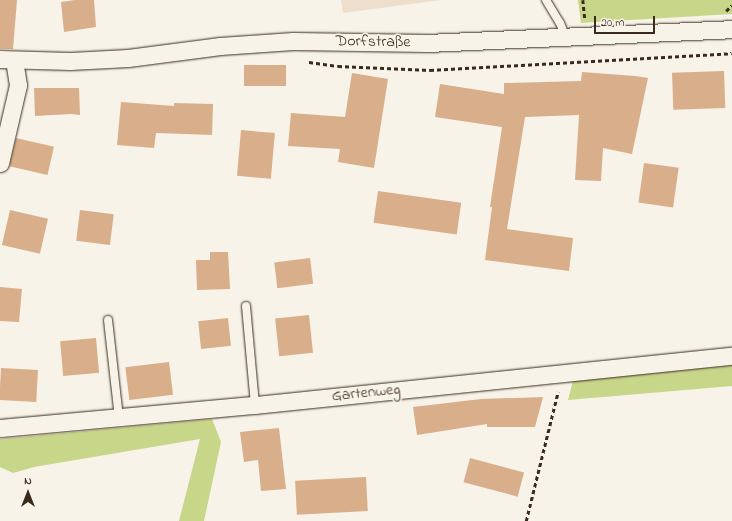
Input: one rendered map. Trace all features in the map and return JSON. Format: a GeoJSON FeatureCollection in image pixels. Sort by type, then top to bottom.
{"type":"FeatureCollection","features":[{"type":"Feature","properties":{"kind":"street","name":"Dorfstraße"},"geometry":{"type":"LineString","coordinates":[[7,60],[70,62],[128,58],[220,46],[293,41],[427,43],[566,38],[732,29]]}},
{"type":"Feature","properties":{"kind":"street"},"geometry":{"type":"LineString","coordinates":[[0,72],[7,60]]}},
{"type":"Feature","properties":{"kind":"street"},"geometry":{"type":"LineString","coordinates":[[0,163],[18,85],[7,60]]}},
{"type":"Feature","properties":{"kind":"street","name":"Gartenweg"},"geometry":{"type":"LineString","coordinates":[[0,428],[255,405],[732,356]]}},
{"type":"Feature","properties":{"kind":"lane"},"geometry":{"type":"LineString","coordinates":[[546,0],[560,23],[566,38]]}},
{"type":"Feature","properties":{"kind":"lane"},"geometry":{"type":"LineString","coordinates":[[246,306],[255,405]]}},
{"type":"Feature","properties":{"kind":"lane"},"geometry":{"type":"LineString","coordinates":[[108,320],[119,418]]}},
{"type":"Feature","properties":{"kind":"path"},"geometry":{"type":"LineString","coordinates":[[308,62],[338,66],[430,70],[732,53]]}},
{"type":"Feature","properties":{"kind":"path"},"geometry":{"type":"LineString","coordinates":[[526,521],[562,374]]}},
{"type":"Feature","properties":{"kind":"shaded area"},"geometry":{"type":"Polygon","coordinates":[[[341,0],[441,0],[343,13],[341,0]]]}},
{"type":"Feature","properties":{"kind":"green space"},"geometry":{"type":"Polygon","coordinates":[[[578,0],[732,0],[732,14],[581,23],[578,0]]]}},
{"type":"Feature","properties":{"kind":"green space"},"geometry":{"type":"Polygon","coordinates":[[[732,365],[732,386],[568,400],[573,381],[732,365]]]}},
{"type":"Feature","properties":{"kind":"green space"},"geometry":{"type":"Polygon","coordinates":[[[212,419],[221,442],[204,521],[179,521],[200,439],[34,467],[13,473],[0,467],[0,439],[212,419]]]}},
{"type":"Feature","properties":{"kind":"building"},"geometry":{"type":"Polygon","coordinates":[[[0,0],[17,0],[13,49],[0,49],[0,0]]]}},
{"type":"Feature","properties":{"kind":"building"},"geometry":{"type":"Polygon","coordinates":[[[94,0],[96,27],[64,32],[61,2],[94,0]]]}},
{"type":"Feature","properties":{"kind":"building"},"geometry":{"type":"Polygon","coordinates":[[[244,65],[286,65],[286,86],[244,86],[244,65]]]}},
{"type":"Feature","properties":{"kind":"building"},"geometry":{"type":"Polygon","coordinates":[[[724,71],[725,108],[673,110],[672,73],[724,71]]]}},
{"type":"Feature","properties":{"kind":"building"},"geometry":{"type":"Polygon","coordinates":[[[582,72],[648,78],[632,154],[603,148],[601,181],[575,180],[579,115],[525,117],[507,229],[573,238],[569,271],[485,260],[492,207],[490,207],[502,127],[435,117],[440,84],[504,94],[504,83],[581,81],[582,72]]]}},
{"type":"Feature","properties":{"kind":"building"},"geometry":{"type":"Polygon","coordinates":[[[352,73],[388,79],[374,168],[338,162],[340,149],[288,146],[291,113],[345,117],[352,73]]]}},
{"type":"Feature","properties":{"kind":"building"},"geometry":{"type":"Polygon","coordinates":[[[34,88],[79,88],[80,115],[35,116],[34,88]]]}},
{"type":"Feature","properties":{"kind":"building"},"geometry":{"type":"Polygon","coordinates":[[[121,102],[174,106],[174,103],[213,104],[212,135],[156,133],[154,148],[117,145],[121,102]]]}},
{"type":"Feature","properties":{"kind":"building"},"geometry":{"type":"Polygon","coordinates":[[[241,130],[275,133],[271,179],[237,176],[241,130]]]}},
{"type":"Feature","properties":{"kind":"building"},"geometry":{"type":"Polygon","coordinates":[[[16,138],[54,147],[47,175],[9,166],[16,138]]]}},
{"type":"Feature","properties":{"kind":"building"},"geometry":{"type":"Polygon","coordinates":[[[644,163],[679,168],[673,207],[638,203],[644,163]]]}},
{"type":"Feature","properties":{"kind":"building"},"geometry":{"type":"Polygon","coordinates":[[[378,191],[461,203],[457,234],[374,223],[378,191]]]}},
{"type":"Feature","properties":{"kind":"building"},"geometry":{"type":"Polygon","coordinates":[[[10,210],[48,219],[40,254],[2,245],[10,210]]]}},
{"type":"Feature","properties":{"kind":"building"},"geometry":{"type":"Polygon","coordinates":[[[80,210],[114,214],[110,245],[76,241],[80,210]]]}},
{"type":"Feature","properties":{"kind":"building"},"geometry":{"type":"Polygon","coordinates":[[[210,252],[228,252],[230,289],[197,290],[196,260],[210,260],[210,252]]]}},
{"type":"Feature","properties":{"kind":"building"},"geometry":{"type":"Polygon","coordinates":[[[310,258],[313,284],[277,288],[274,262],[310,258]]]}},
{"type":"Feature","properties":{"kind":"building"},"geometry":{"type":"Polygon","coordinates":[[[0,287],[22,289],[19,322],[0,321],[0,287]]]}},
{"type":"Feature","properties":{"kind":"building"},"geometry":{"type":"Polygon","coordinates":[[[309,315],[313,353],[279,356],[275,319],[309,315]]]}},
{"type":"Feature","properties":{"kind":"building"},"geometry":{"type":"Polygon","coordinates":[[[228,318],[231,346],[201,349],[198,321],[228,318]]]}},
{"type":"Feature","properties":{"kind":"building"},"geometry":{"type":"Polygon","coordinates":[[[96,338],[99,373],[63,376],[60,341],[96,338]]]}},
{"type":"Feature","properties":{"kind":"building"},"geometry":{"type":"Polygon","coordinates":[[[169,362],[173,395],[129,400],[125,367],[169,362]]]}},
{"type":"Feature","properties":{"kind":"building"},"geometry":{"type":"Polygon","coordinates":[[[1,368],[38,370],[36,402],[0,400],[1,368]]]}},
{"type":"Feature","properties":{"kind":"building"},"geometry":{"type":"Polygon","coordinates":[[[543,397],[535,427],[487,427],[487,424],[417,435],[413,407],[481,399],[543,397]]]}},
{"type":"Feature","properties":{"kind":"building"},"geometry":{"type":"Polygon","coordinates":[[[279,428],[286,489],[261,491],[258,460],[244,462],[240,432],[279,428]]]}},
{"type":"Feature","properties":{"kind":"building"},"geometry":{"type":"Polygon","coordinates":[[[470,458],[524,472],[518,497],[464,482],[470,458]]]}},
{"type":"Feature","properties":{"kind":"building"},"geometry":{"type":"Polygon","coordinates":[[[366,477],[368,511],[297,515],[295,481],[366,477]]]}}]}
